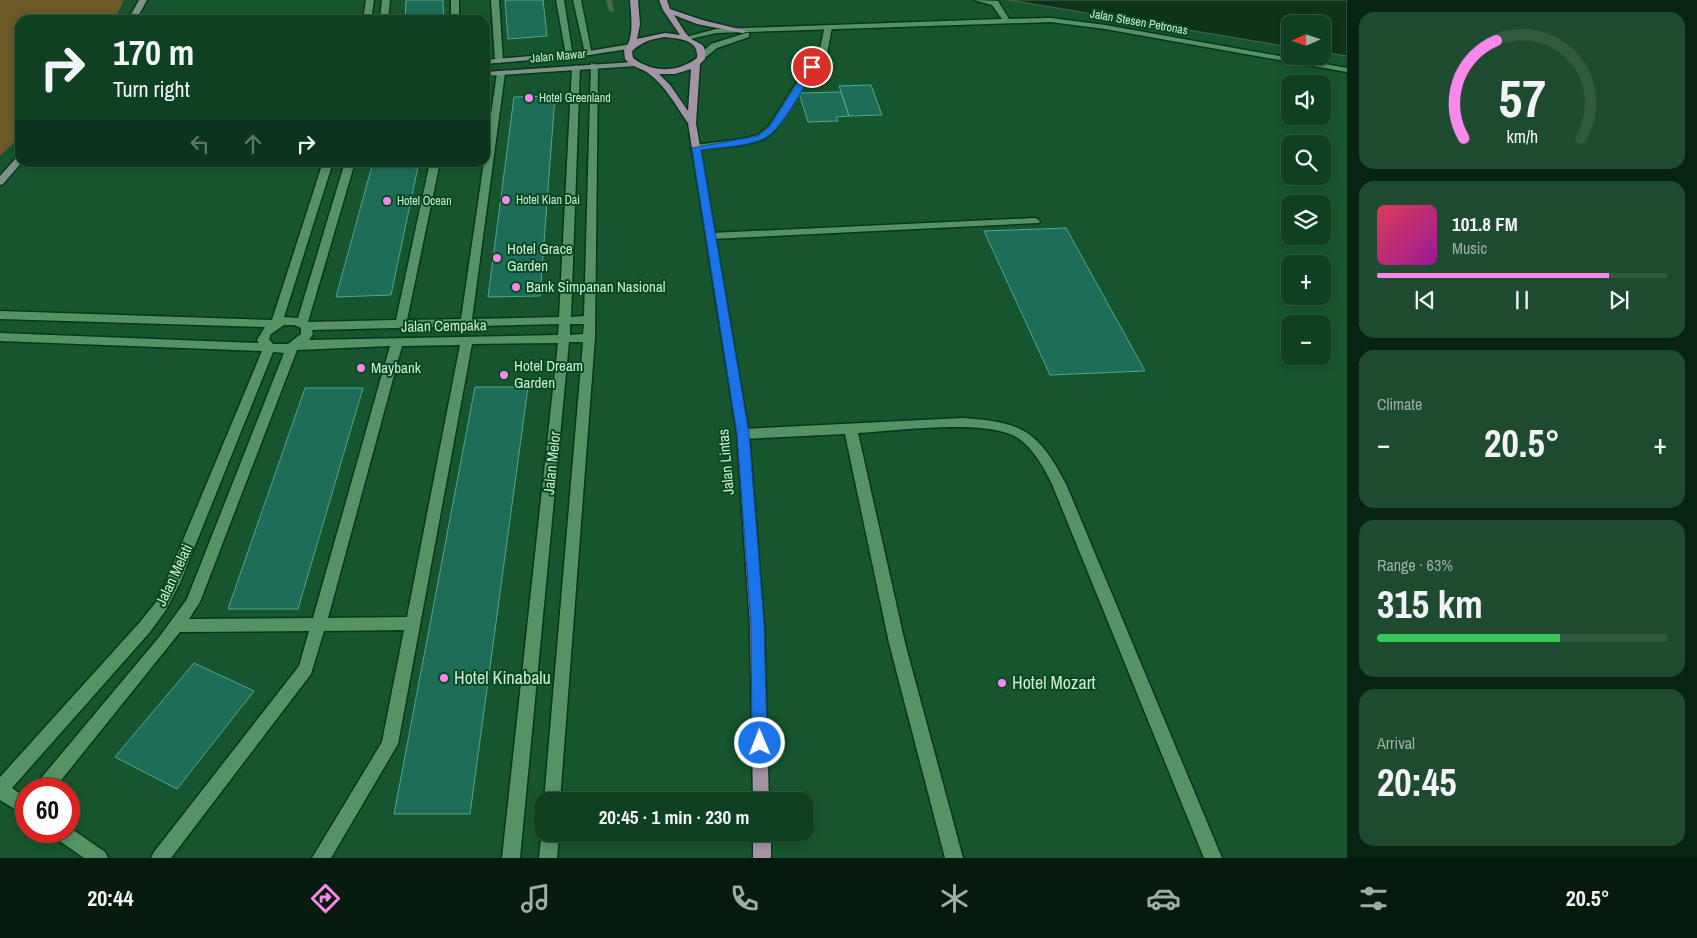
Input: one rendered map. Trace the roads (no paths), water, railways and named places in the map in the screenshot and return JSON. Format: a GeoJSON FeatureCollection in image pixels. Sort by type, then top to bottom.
{"type":"FeatureCollection","features":[{"type":"Feature","properties":{"kind":"main road"},"geometry":{"type":"LineString","coordinates":[[634,0],[636,24],[627,55],[634,64],[651,71],[676,71],[696,64],[703,55],[699,46],[686,38],[667,10],[663,0]]}},
{"type":"Feature","properties":{"kind":"main road"},"geometry":{"type":"LineString","coordinates":[[667,10],[700,22],[743,31]]}},
{"type":"Feature","properties":{"kind":"main road"},"geometry":{"type":"LineString","coordinates":[[631,46],[655,36],[686,38]]}},
{"type":"Feature","properties":{"kind":"main road","name":"Jalan Lintas"},"geometry":{"type":"LineString","coordinates":[[696,64],[692,122],[743,434],[758,625],[761,792]]}},
{"type":"Feature","properties":{"kind":"main road","name":"Jalan Lintas"},"geometry":{"type":"LineString","coordinates":[[651,71],[667,87],[692,122]]}},
{"type":"Feature","properties":{"kind":"main road"},"geometry":{"type":"LineString","coordinates":[[762,842],[762,858]]}},
{"type":"Feature","properties":{"kind":"street"},"geometry":{"type":"LineString","coordinates":[[135,15],[143,0]]}},
{"type":"Feature","properties":{"kind":"street"},"geometry":{"type":"LineString","coordinates":[[368,15],[370,0]]}},
{"type":"Feature","properties":{"kind":"street"},"geometry":{"type":"LineString","coordinates":[[384,15],[386,0]]}},
{"type":"Feature","properties":{"kind":"street"},"geometry":{"type":"LineString","coordinates":[[455,0],[455,15]]}},
{"type":"Feature","properties":{"kind":"street"},"geometry":{"type":"LineString","coordinates":[[495,0],[499,61]]}},
{"type":"Feature","properties":{"kind":"street","name":"Jalan Melor"},"geometry":{"type":"LineString","coordinates":[[511,858],[564,338],[573,61],[560,0]]}},
{"type":"Feature","properties":{"kind":"street","name":"Jalan Melor"},"geometry":{"type":"LineString","coordinates":[[553,792],[590,320],[591,59],[577,0]]}},
{"type":"Feature","properties":{"kind":"street"},"geometry":{"type":"LineString","coordinates":[[978,0],[995,3],[1006,20]]}},
{"type":"Feature","properties":{"kind":"street","name":"Jalan Stesen Petronas"},"geometry":{"type":"LineString","coordinates":[[686,38],[716,31],[1006,20],[1077,22],[1347,70]]}},
{"type":"Feature","properties":{"kind":"street"},"geometry":{"type":"LineString","coordinates":[[696,148],[743,142],[761,137],[772,128],[802,81],[823,54],[828,27]]}},
{"type":"Feature","properties":{"kind":"street","name":"Jalan Stesen Petronas"},"geometry":{"type":"LineString","coordinates":[[703,55],[714,46],[736,38],[776,30]]}},
{"type":"Feature","properties":{"kind":"street","name":"Jalan Mawar"},"geometry":{"type":"LineString","coordinates":[[490,74],[591,59],[631,46]]}},
{"type":"Feature","properties":{"kind":"street","name":"Jalan Mawar"},"geometry":{"type":"LineString","coordinates":[[490,62],[573,61],[591,59],[634,64]]}},
{"type":"Feature","properties":{"kind":"street"},"geometry":{"type":"LineString","coordinates":[[490,151],[501,73]]}},
{"type":"Feature","properties":{"kind":"street"},"geometry":{"type":"LineString","coordinates":[[0,182],[15,165]]}},
{"type":"Feature","properties":{"kind":"street"},"geometry":{"type":"LineString","coordinates":[[269,347],[265,344],[264,336],[276,324],[326,167]]}},
{"type":"Feature","properties":{"kind":"street"},"geometry":{"type":"LineString","coordinates":[[0,336],[269,347],[282,350],[296,345],[307,334],[304,324],[349,167]]}},
{"type":"Feature","properties":{"kind":"street"},"geometry":{"type":"LineString","coordinates":[[401,324],[434,167]]}},
{"type":"Feature","properties":{"kind":"street"},"geometry":{"type":"LineString","coordinates":[[466,322],[488,167]]}},
{"type":"Feature","properties":{"kind":"street"},"geometry":{"type":"LineString","coordinates":[[711,236],[1035,221]]}},
{"type":"Feature","properties":{"kind":"street"},"geometry":{"type":"LineString","coordinates":[[0,315],[276,324],[290,320],[304,324]]}},
{"type":"Feature","properties":{"kind":"street","name":"Jalan Cempaka"},"geometry":{"type":"LineString","coordinates":[[304,324],[590,320]]}},
{"type":"Feature","properties":{"kind":"street","name":"Jalan Cempaka"},"geometry":{"type":"LineString","coordinates":[[296,345],[589,338]]}},
{"type":"Feature","properties":{"kind":"street"},"geometry":{"type":"LineString","coordinates":[[321,858],[390,744],[467,340]]}},
{"type":"Feature","properties":{"kind":"street"},"geometry":{"type":"LineString","coordinates":[[160,858],[306,669],[397,342]]}},
{"type":"Feature","properties":{"kind":"street","name":"Jalan Melati"},"geometry":{"type":"LineString","coordinates":[[52,778],[176,626],[192,602],[202,582],[296,345]]}},
{"type":"Feature","properties":{"kind":"street","name":"Jalan Melati"},"geometry":{"type":"LineString","coordinates":[[0,789],[145,627],[161,606],[173,583],[269,347]]}},
{"type":"Feature","properties":{"kind":"street"},"geometry":{"type":"LineString","coordinates":[[743,434],[963,423],[996,424],[1015,431],[1032,441],[1044,455],[1059,484],[1213,858]]}},
{"type":"Feature","properties":{"kind":"street"},"geometry":{"type":"LineString","coordinates":[[851,430],[897,644],[954,858]]}},
{"type":"Feature","properties":{"kind":"street"},"geometry":{"type":"LineString","coordinates":[[176,626],[413,623]]}},
{"type":"Feature","properties":{"kind":"street"},"geometry":{"type":"LineString","coordinates":[[0,789],[15,800]]}},
{"type":"Feature","properties":{"kind":"street"},"geometry":{"type":"LineString","coordinates":[[548,858],[549,842]]}},
{"type":"Feature","properties":{"kind":"street"},"geometry":{"type":"LineString","coordinates":[[78,843],[100,858]]}},
{"type":"Feature","properties":{"kind":"waterway"},"geometry":{"type":"LineString","coordinates":[[609,0],[612,11]]}},
{"type":"Feature","properties":{"kind":"place","name":"Hotel Greenland"},"geometry":{"type":"Point","coordinates":[529,98]}},
{"type":"Feature","properties":{"kind":"place","name":"Hotel Kian Dai"},"geometry":{"type":"Point","coordinates":[506,200]}},
{"type":"Feature","properties":{"kind":"place","name":"Hotel Ocean"},"geometry":{"type":"Point","coordinates":[387,201]}},
{"type":"Feature","properties":{"kind":"place","name":"Hotel Grace Garden"},"geometry":{"type":"Point","coordinates":[497,258]}},
{"type":"Feature","properties":{"kind":"place","name":"Bank Simpanan Nasional"},"geometry":{"type":"Point","coordinates":[516,287]}},
{"type":"Feature","properties":{"kind":"place","name":"Maybank"},"geometry":{"type":"Point","coordinates":[361,368]}},
{"type":"Feature","properties":{"kind":"place","name":"Hotel Dream Garden"},"geometry":{"type":"Point","coordinates":[504,375]}},
{"type":"Feature","properties":{"kind":"place","name":"Hotel Kinabalu"},"geometry":{"type":"Point","coordinates":[444,678]}},
{"type":"Feature","properties":{"kind":"place","name":"Hotel Mozart"},"geometry":{"type":"Point","coordinates":[1002,683]}}]}
